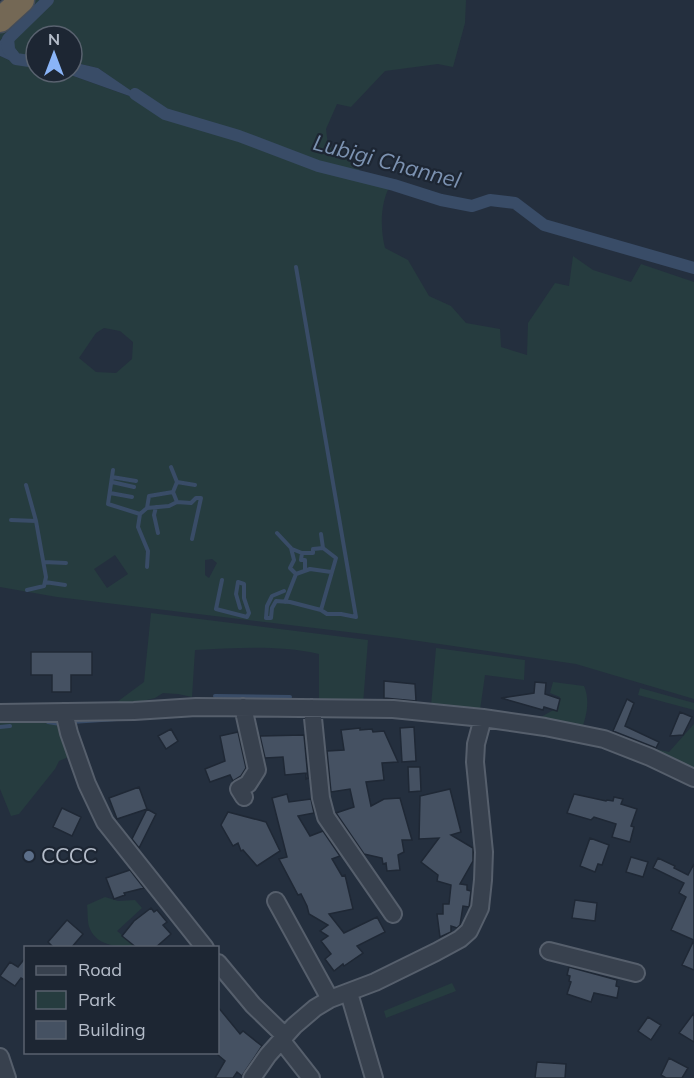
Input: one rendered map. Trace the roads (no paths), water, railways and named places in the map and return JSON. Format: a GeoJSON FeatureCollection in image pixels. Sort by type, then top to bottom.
{"type":"FeatureCollection","features":[{"type":"Feature","properties":{"kind":"highway"},"geometry":{"type":"LineString","coordinates":[[0,20],[22,0]]}},
{"type":"Feature","properties":{"kind":"street"},"geometry":{"type":"LineString","coordinates":[[0,713],[134,711],[196,707],[393,709],[545,727],[604,740],[650,756],[694,778]]}},
{"type":"Feature","properties":{"kind":"street"},"geometry":{"type":"LineString","coordinates":[[243,707],[257,770],[248,784],[239,789],[244,797]]}},
{"type":"Feature","properties":{"kind":"street"},"geometry":{"type":"LineString","coordinates":[[312,708],[321,798],[326,818],[393,914]]}},
{"type":"Feature","properties":{"kind":"street"},"geometry":{"type":"LineString","coordinates":[[64,712],[69,734],[87,784],[105,822],[203,946]]}},
{"type":"Feature","properties":{"kind":"street"},"geometry":{"type":"LineString","coordinates":[[252,1078],[268,1055],[315,1008],[459,939],[469,931],[480,908],[484,852],[475,762],[476,744],[483,718]]}},
{"type":"Feature","properties":{"kind":"street"},"geometry":{"type":"LineString","coordinates":[[276,901],[330,999]]}},
{"type":"Feature","properties":{"kind":"street"},"geometry":{"type":"LineString","coordinates":[[549,951],[636,973]]}},
{"type":"Feature","properties":{"kind":"street"},"geometry":{"type":"LineString","coordinates":[[219,964],[252,1005],[284,1038],[311,1078]]}},
{"type":"Feature","properties":{"kind":"street"},"geometry":{"type":"LineString","coordinates":[[348,993],[374,1078]]}},
{"type":"Feature","properties":{"kind":"street"},"geometry":{"type":"LineString","coordinates":[[0,1057],[8,1078]]}},
{"type":"Feature","properties":{"kind":"water"},"geometry":{"type":"Polygon","coordinates":[[[3,37],[14,38],[15,48],[20,55],[24,55],[24,63],[0,56],[0,41],[3,37]]]}},
{"type":"Feature","properties":{"kind":"water"},"geometry":{"type":"Polygon","coordinates":[[[84,65],[98,68],[149,103],[84,80],[84,65]]]}},
{"type":"Feature","properties":{"kind":"waterway","name":"Lubigi Channel"},"geometry":{"type":"LineString","coordinates":[[24,60],[16,59],[8,49],[8,39],[48,0]]}},
{"type":"Feature","properties":{"kind":"waterway","name":"Lubigi Channel"},"geometry":{"type":"LineString","coordinates":[[135,94],[165,114],[239,136],[318,166],[394,185],[441,200],[472,206],[490,200],[515,203],[544,225],[694,268]]}},
{"type":"Feature","properties":{"kind":"waterway"},"geometry":{"type":"LineString","coordinates":[[284,591],[272,596],[267,606],[266,618],[271,618],[272,608],[276,601],[290,602],[321,610],[327,614],[356,617],[296,267]]}},
{"type":"Feature","properties":{"kind":"waterway"},"geometry":{"type":"LineString","coordinates":[[147,567],[148,551],[138,527],[140,514],[147,508],[149,496],[173,492],[177,482],[171,467]]}},
{"type":"Feature","properties":{"kind":"waterway"},"geometry":{"type":"LineString","coordinates":[[113,470],[108,504],[140,514]]}},
{"type":"Feature","properties":{"kind":"waterway"},"geometry":{"type":"LineString","coordinates":[[112,477],[136,481]]}},
{"type":"Feature","properties":{"kind":"waterway"},"geometry":{"type":"LineString","coordinates":[[112,482],[134,487]]}},
{"type":"Feature","properties":{"kind":"waterway"},"geometry":{"type":"LineString","coordinates":[[177,482],[195,485]]}},
{"type":"Feature","properties":{"kind":"waterway"},"geometry":{"type":"LineString","coordinates":[[26,485],[36,521],[46,577],[44,586],[27,590]]}},
{"type":"Feature","properties":{"kind":"waterway"},"geometry":{"type":"LineString","coordinates":[[147,508],[169,506],[177,502],[173,492]]}},
{"type":"Feature","properties":{"kind":"waterway"},"geometry":{"type":"LineString","coordinates":[[110,493],[132,497]]}},
{"type":"Feature","properties":{"kind":"waterway"},"geometry":{"type":"LineString","coordinates":[[177,502],[191,503],[196,498],[201,498],[192,539]]}},
{"type":"Feature","properties":{"kind":"waterway"},"geometry":{"type":"LineString","coordinates":[[156,507],[154,515],[158,533]]}},
{"type":"Feature","properties":{"kind":"waterway"},"geometry":{"type":"LineString","coordinates":[[11,520],[36,521]]}},
{"type":"Feature","properties":{"kind":"waterway"},"geometry":{"type":"LineString","coordinates":[[277,533],[291,548],[294,560],[290,568],[296,574]]}},
{"type":"Feature","properties":{"kind":"waterway"},"geometry":{"type":"LineString","coordinates":[[321,534],[323,548],[336,558],[321,610]]}},
{"type":"Feature","properties":{"kind":"waterway"},"geometry":{"type":"LineString","coordinates":[[292,549],[302,553],[313,553],[313,549],[323,548]]}},
{"type":"Feature","properties":{"kind":"waterway"},"geometry":{"type":"LineString","coordinates":[[302,553],[301,560],[305,560],[305,571]]}},
{"type":"Feature","properties":{"kind":"waterway"},"geometry":{"type":"LineString","coordinates":[[44,562],[66,563]]}},
{"type":"Feature","properties":{"kind":"waterway"},"geometry":{"type":"LineString","coordinates":[[285,602],[296,574],[310,569],[331,572]]}},
{"type":"Feature","properties":{"kind":"waterway"},"geometry":{"type":"LineString","coordinates":[[222,580],[216,609],[247,617],[249,613],[244,598],[244,584],[238,582],[236,594],[240,608]]}},
{"type":"Feature","properties":{"kind":"waterway"},"geometry":{"type":"LineString","coordinates":[[45,582],[65,585]]}},
{"type":"Feature","properties":{"kind":"waterway"},"geometry":{"type":"LineString","coordinates":[[215,696],[290,697]]}},
{"type":"Feature","properties":{"kind":"waterway"},"geometry":{"type":"LineString","coordinates":[[71,722],[117,719]]}},
{"type":"Feature","properties":{"kind":"waterway"},"geometry":{"type":"LineString","coordinates":[[48,722],[60,724]]}},
{"type":"Feature","properties":{"kind":"waterway"},"geometry":{"type":"LineString","coordinates":[[0,727],[10,726]]}},
{"type":"Feature","properties":{"kind":"place","name":"CCCC"},"geometry":{"type":"Point","coordinates":[29,856]}}]}
